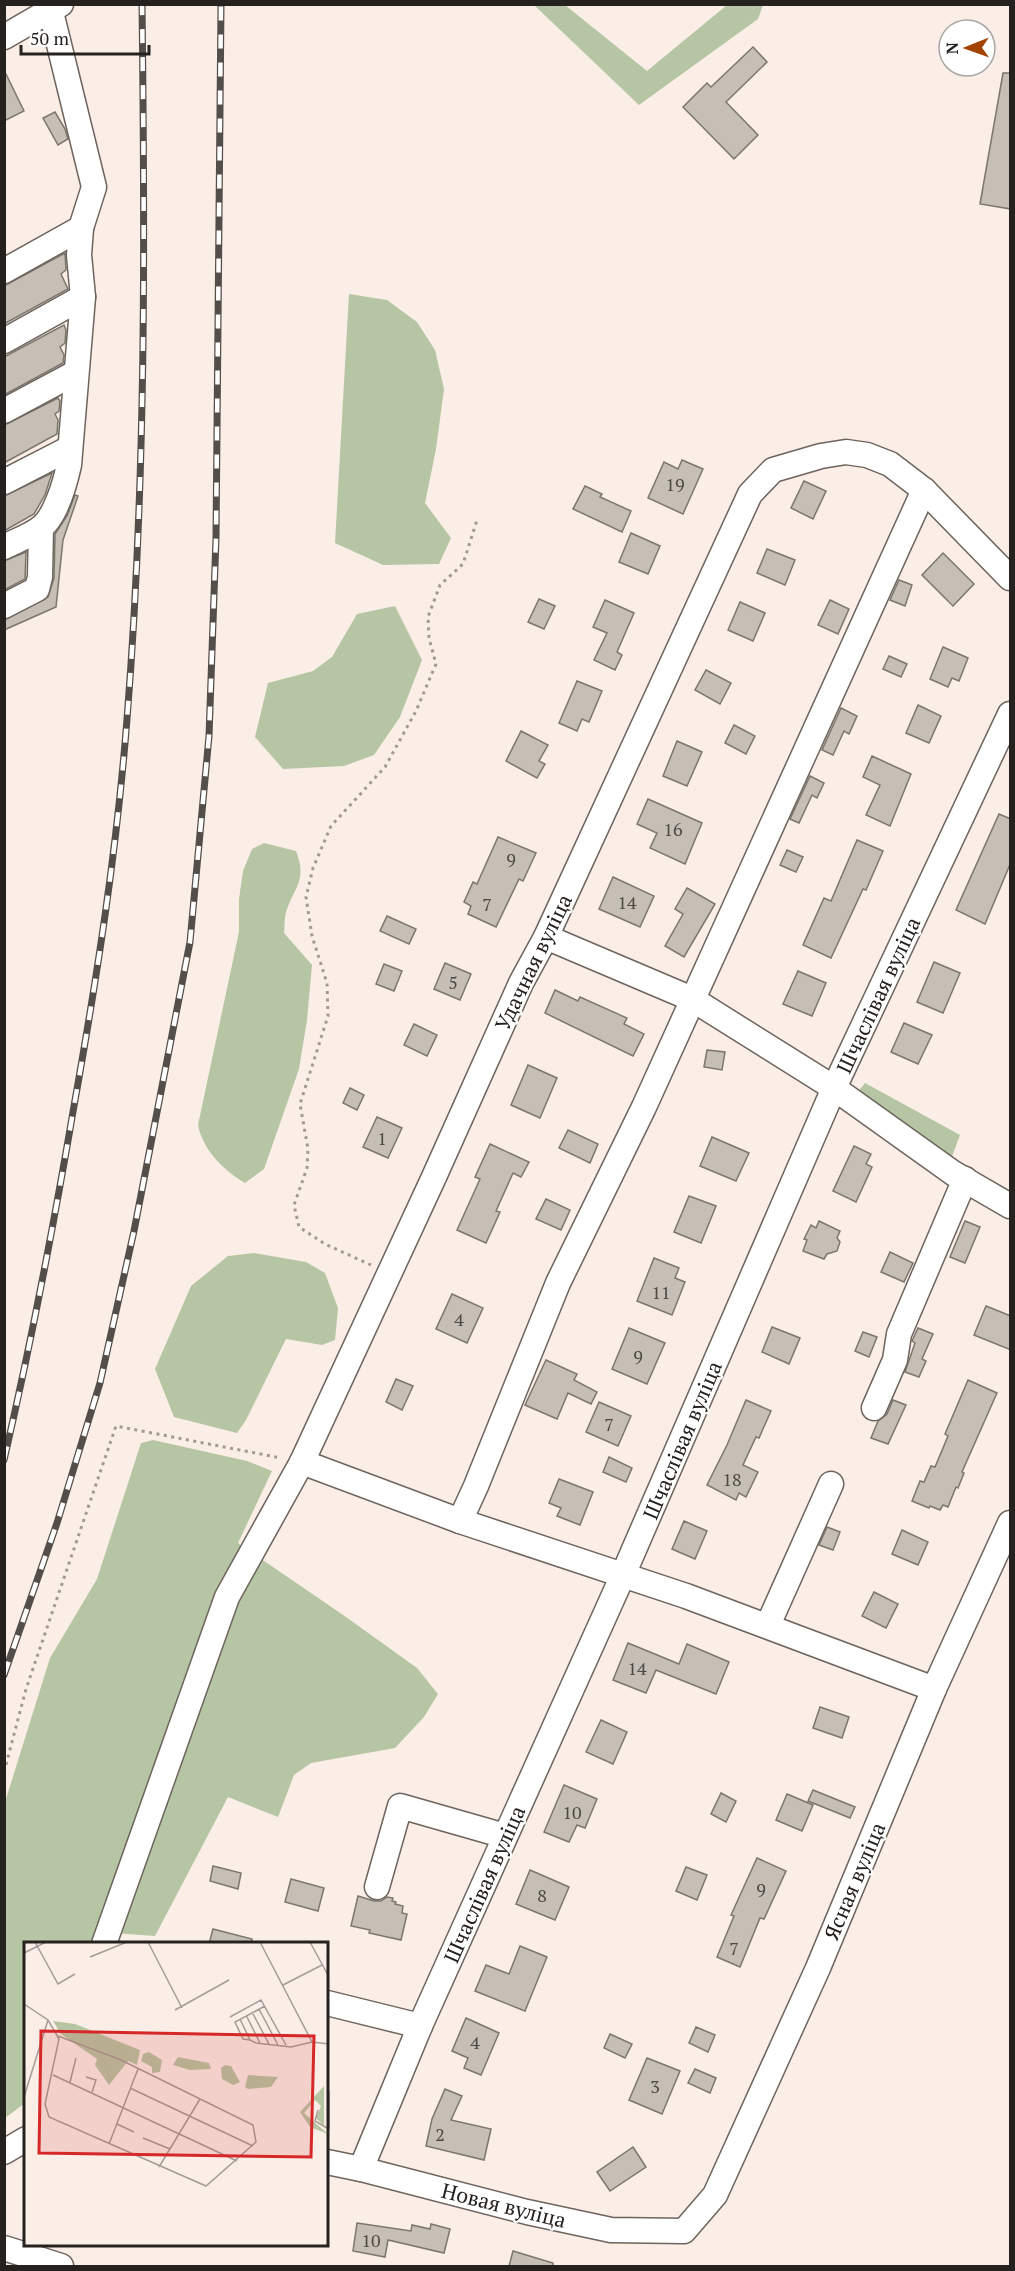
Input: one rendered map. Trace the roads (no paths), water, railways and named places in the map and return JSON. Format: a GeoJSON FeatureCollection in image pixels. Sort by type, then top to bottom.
{"type":"FeatureCollection","features":[{"type":"Feature","properties":{"kind":"street"},"geometry":{"type":"LineString","coordinates":[[4,37],[56,8],[94,187],[81,228],[79,255],[83,297],[70,448],[65,480],[53,512],[41,528],[4,546]]}},
{"type":"Feature","properties":{"kind":"street"},"geometry":{"type":"LineString","coordinates":[[4,271],[81,228]]}},
{"type":"Feature","properties":{"kind":"street"},"geometry":{"type":"LineString","coordinates":[[4,341],[83,297]]}},
{"type":"Feature","properties":{"kind":"street"},"geometry":{"type":"LineString","coordinates":[[4,411],[75,373]]}},
{"type":"Feature","properties":{"kind":"street"},"geometry":{"type":"LineString","coordinates":[[4,482],[70,448]]}},
{"type":"Feature","properties":{"kind":"street","name":"Удачная вуліца"},"geometry":{"type":"LineString","coordinates":[[105,1942],[227,1597],[302,1462],[750,494],[773,470],[820,456],[846,452],[867,455],[891,464],[924,490]]}},
{"type":"Feature","properties":{"kind":"street"},"geometry":{"type":"LineString","coordinates":[[460,1521],[558,1283],[644,1107],[924,490],[1011,579]]}},
{"type":"Feature","properties":{"kind":"street"},"geometry":{"type":"LineString","coordinates":[[4,606],[37,589],[40,577],[41,528]]}},
{"type":"Feature","properties":{"kind":"street","name":"Шчаслівая вуліца"},"geometry":{"type":"LineString","coordinates":[[361,2169],[420,2026],[623,1575],[834,1088],[1011,714]]}},
{"type":"Feature","properties":{"kind":"street"},"geometry":{"type":"LineString","coordinates":[[546,937],[692,999],[834,1088],[965,1179],[1011,1206]]}},
{"type":"Feature","properties":{"kind":"street"},"geometry":{"type":"LineString","coordinates":[[874,1408],[895,1360],[899,1334],[965,1179]]}},
{"type":"Feature","properties":{"kind":"street"},"geometry":{"type":"LineString","coordinates":[[302,1462],[460,1521],[768,1625],[934,1689]]}},
{"type":"Feature","properties":{"kind":"street"},"geometry":{"type":"LineString","coordinates":[[768,1625],[831,1484]]}},
{"type":"Feature","properties":{"kind":"street","name":"Ясная вуліца"},"geometry":{"type":"LineString","coordinates":[[684,2231],[715,2195],[818,1968],[934,1689],[1011,1523]]}},
{"type":"Feature","properties":{"kind":"street"},"geometry":{"type":"LineString","coordinates":[[377,1887],[400,1806],[505,1836]]}},
{"type":"Feature","properties":{"kind":"street"},"geometry":{"type":"LineString","coordinates":[[328,2003],[420,2026]]}},
{"type":"Feature","properties":{"kind":"street"},"geometry":{"type":"LineString","coordinates":[[4,2152],[24,2140]]}},
{"type":"Feature","properties":{"kind":"street","name":"Новая вуліца"},"geometry":{"type":"LineString","coordinates":[[328,2162],[526,2212],[611,2230],[684,2231]]}},
{"type":"Feature","properties":{"kind":"street"},"geometry":{"type":"LineString","coordinates":[[4,2248],[61,2266]]}},
{"type":"Feature","properties":{"kind":"railway"},"geometry":{"type":"LineString","coordinates":[[4,1460],[42,1283],[82,1058],[105,913],[123,768],[133,630],[141,451],[144,273],[142,4]]}},
{"type":"Feature","properties":{"kind":"railway"},"geometry":{"type":"LineString","coordinates":[[4,1675],[57,1523],[100,1383],[134,1231],[190,942],[209,736],[216,538],[221,4]]}}]}
